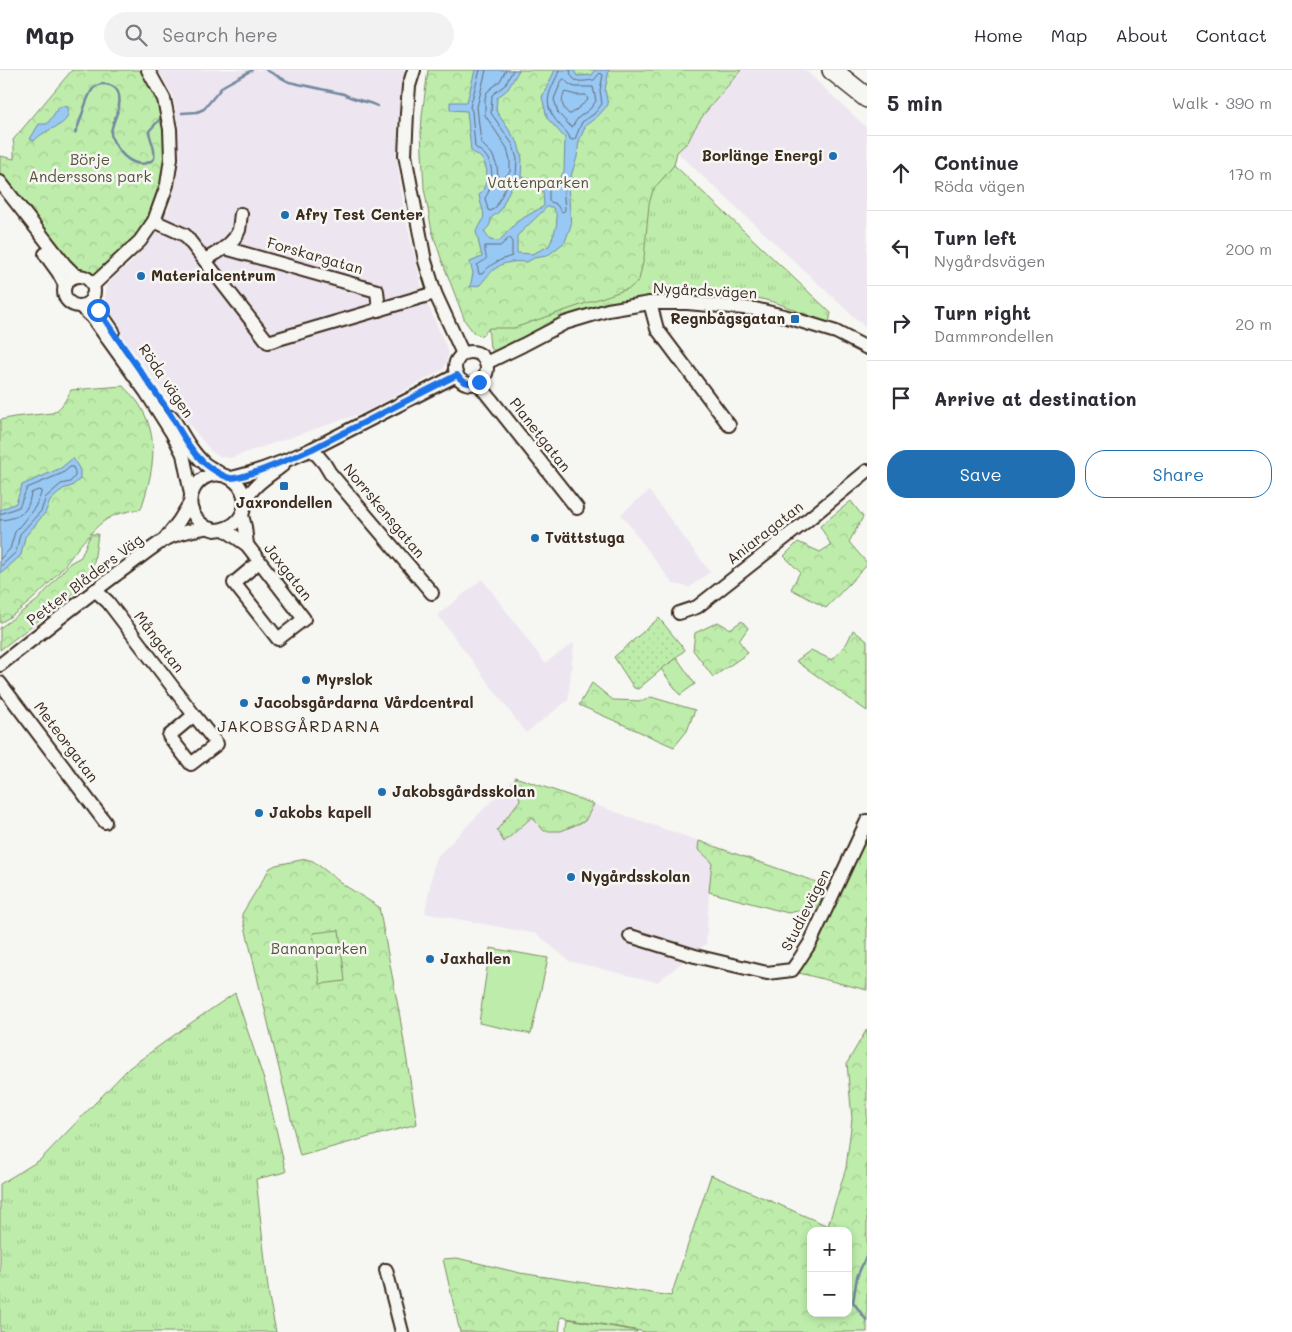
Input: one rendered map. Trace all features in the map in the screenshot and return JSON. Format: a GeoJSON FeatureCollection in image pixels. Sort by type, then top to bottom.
{"type":"FeatureCollection","features":[{"type":"Feature","properties":{"kind":"highway"},"geometry":{"type":"LineString","coordinates":[[832,70],[867,98]]}},
{"type":"Feature","properties":{"kind":"highway"},"geometry":{"type":"LineString","coordinates":[[850,84],[867,92]]}},
{"type":"Feature","properties":{"kind":"street"},"geometry":{"type":"LineString","coordinates":[[92,291],[90,280],[85,277],[76,276],[67,281],[63,293],[70,304],[85,305],[92,291],[140,242],[154,221],[166,185],[171,158],[170,128],[164,99],[148,70]]}},
{"type":"Feature","properties":{"kind":"street"},"geometry":{"type":"LineString","coordinates":[[414,70],[409,86],[405,155],[425,261],[435,293],[463,354]]}},
{"type":"Feature","properties":{"kind":"street"},"geometry":{"type":"LineString","coordinates":[[0,182],[65,266],[76,276]]}},
{"type":"Feature","properties":{"kind":"street"},"geometry":{"type":"LineString","coordinates":[[0,191],[58,272],[65,285]]}},
{"type":"Feature","properties":{"kind":"street"},"geometry":{"type":"LineString","coordinates":[[205,260],[225,248],[239,230],[241,214]]}},
{"type":"Feature","properties":{"kind":"street"},"geometry":{"type":"LineString","coordinates":[[154,221],[185,235],[268,342],[435,293]]}},
{"type":"Feature","properties":{"kind":"street","name":"Forskargatan"},"geometry":{"type":"LineString","coordinates":[[225,248],[377,291],[378,310]]}},
{"type":"Feature","properties":{"kind":"street","name":"Röda vägen"},"geometry":{"type":"LineString","coordinates":[[92,291],[95,305],[163,403],[190,446],[205,463],[226,477]]}},
{"type":"Feature","properties":{"kind":"street"},"geometry":{"type":"LineString","coordinates":[[650,303],[658,329],[729,425]]}},
{"type":"Feature","properties":{"kind":"street","name":"Nygårdsvägen"},"geometry":{"type":"LineString","coordinates":[[486,363],[565,323],[608,310],[650,303],[687,303],[755,309],[836,332],[867,348]]}},
{"type":"Feature","properties":{"kind":"street","name":"Röda vägen"},"geometry":{"type":"LineString","coordinates":[[80,306],[92,317],[146,392],[172,433],[183,454],[190,499]]}},
{"type":"Feature","properties":{"kind":"street"},"geometry":{"type":"LineString","coordinates":[[468,352],[477,353],[484,358],[486,363],[487,372],[479,382],[469,384],[457,375],[457,361],[463,354],[468,352]]}},
{"type":"Feature","properties":{"kind":"street"},"geometry":{"type":"LineString","coordinates":[[293,458],[256,486],[247,497],[237,522],[231,526],[215,530],[206,527],[194,518],[190,499],[194,487],[206,477],[248,474],[293,458],[457,375]]}},
{"type":"Feature","properties":{"kind":"street","name":"Planetgatan"},"geometry":{"type":"LineString","coordinates":[[479,382],[577,508]]}},
{"type":"Feature","properties":{"kind":"street","name":"Norrskensgatan"},"geometry":{"type":"LineString","coordinates":[[312,449],[330,473],[432,593]]}},
{"type":"Feature","properties":{"kind":"street","name":"Aniaragatan"},"geometry":{"type":"LineString","coordinates":[[679,613],[697,607],[867,471]]}},
{"type":"Feature","properties":{"kind":"street"},"geometry":{"type":"LineString","coordinates":[[226,477],[237,483],[242,489],[244,496],[243,510]]}},
{"type":"Feature","properties":{"kind":"street","name":"Petter Blåders Väg"},"geometry":{"type":"LineString","coordinates":[[0,665],[95,590],[165,539],[180,520],[190,499]]}},
{"type":"Feature","properties":{"kind":"street","name":"Jaxgatan"},"geometry":{"type":"LineString","coordinates":[[243,510],[246,545]]}},
{"type":"Feature","properties":{"kind":"street","name":"Petter Blåders Väg"},"geometry":{"type":"LineString","coordinates":[[165,539],[206,527]]}},
{"type":"Feature","properties":{"kind":"street","name":"Jaxgatan"},"geometry":{"type":"LineString","coordinates":[[224,529],[246,545],[304,619],[278,639],[234,583],[259,562]]}},
{"type":"Feature","properties":{"kind":"street","name":"Mångatan"},"geometry":{"type":"LineString","coordinates":[[95,590],[108,602],[194,715]]}},
{"type":"Feature","properties":{"kind":"street","name":"Meteorgatan"},"geometry":{"type":"LineString","coordinates":[[0,683],[105,822]]}},
{"type":"Feature","properties":{"kind":"street","name":"Studievägen"},"geometry":{"type":"LineString","coordinates":[[630,936],[695,956],[767,973],[792,970],[810,943],[867,821]]}},
{"type":"Feature","properties":{"kind":"street"},"geometry":{"type":"LineString","coordinates":[[386,1270],[402,1332]]}},
{"type":"Feature","properties":{"kind":"shaded area"},"geometry":{"type":"Polygon","coordinates":[[[158,70],[409,70],[397,122],[397,160],[405,216],[424,296],[449,353],[444,369],[365,412],[230,458],[219,456],[212,452],[174,406],[114,325],[104,305],[107,286],[114,277],[131,263],[147,244],[169,209],[175,188],[179,157],[178,125],[173,96],[158,70]]]}},
{"type":"Feature","properties":{"kind":"shaded area"},"geometry":{"type":"Polygon","coordinates":[[[741,70],[805,70],[867,128],[867,329],[677,152],[688,142],[704,114],[741,70]]]}},
{"type":"Feature","properties":{"kind":"shaded area"},"geometry":{"type":"Polygon","coordinates":[[[649,491],[710,572],[690,587],[673,584],[621,514],[649,491]]]}},
{"type":"Feature","properties":{"kind":"shaded area"},"geometry":{"type":"Polygon","coordinates":[[[482,579],[545,663],[574,643],[568,700],[526,733],[438,615],[482,579]]]}},
{"type":"Feature","properties":{"kind":"shaded area","name":"Nygårdsskolan"},"geometry":{"type":"Polygon","coordinates":[[[515,777],[699,841],[698,849],[712,862],[706,944],[657,982],[569,961],[537,934],[425,913],[435,859],[515,777]]]}},
{"type":"Feature","properties":{"kind":"green space","name":"Börje Anderssons park"},"geometry":{"type":"Polygon","coordinates":[[[72,70],[148,70],[164,99],[171,158],[154,221],[90,280],[80,276],[0,180],[0,156],[14,159],[13,140],[72,70]]]}},
{"type":"Feature","properties":{"kind":"green space","name":"Vattenparken"},"geometry":{"type":"Polygon","coordinates":[[[428,70],[741,70],[704,114],[688,142],[677,152],[674,165],[653,190],[649,204],[644,258],[639,280],[630,288],[514,328],[489,328],[482,336],[474,333],[465,321],[432,231],[424,188],[421,133],[428,70]]]}},
{"type":"Feature","properties":{"kind":"green space"},"geometry":{"type":"Polygon","coordinates":[[[674,165],[831,313],[829,323],[777,303],[754,297],[648,298],[530,334],[495,351],[490,348],[486,302],[674,165]]]}},
{"type":"Feature","properties":{"kind":"green space"},"geometry":{"type":"Polygon","coordinates":[[[123,386],[138,402],[146,417],[152,443],[153,456],[149,482],[141,509],[112,516],[101,523],[90,534],[98,534],[94,562],[87,583],[0,650],[0,628],[38,600],[70,563],[81,557],[90,535],[43,590],[0,623],[0,420],[52,413],[61,406],[71,390],[123,386]]]}},
{"type":"Feature","properties":{"kind":"green space"},"geometry":{"type":"Polygon","coordinates":[[[851,501],[863,517],[849,542],[867,565],[826,608],[791,589],[800,572],[784,556],[798,542],[820,552],[831,545],[820,526],[851,501]]]}},
{"type":"Feature","properties":{"kind":"green space"},"geometry":{"type":"Polygon","coordinates":[[[659,618],[685,650],[638,689],[634,688],[614,657],[659,618]]]}},
{"type":"Feature","properties":{"kind":"green space"},"geometry":{"type":"Polygon","coordinates":[[[742,621],[748,628],[739,641],[748,653],[713,677],[693,650],[695,633],[718,622],[730,629],[742,621]]]}},
{"type":"Feature","properties":{"kind":"green space"},"geometry":{"type":"Polygon","coordinates":[[[853,630],[867,641],[867,711],[796,661],[811,650],[832,660],[847,643],[853,630]]]}},
{"type":"Feature","properties":{"kind":"green space"},"geometry":{"type":"Polygon","coordinates":[[[677,658],[695,684],[680,695],[661,669],[677,658]]]}},
{"type":"Feature","properties":{"kind":"green space"},"geometry":{"type":"Polygon","coordinates":[[[592,683],[613,700],[643,701],[651,697],[695,710],[687,731],[674,747],[579,705],[592,683]]]}},
{"type":"Feature","properties":{"kind":"green space"},"geometry":{"type":"Polygon","coordinates":[[[515,777],[594,804],[585,821],[561,831],[544,831],[532,817],[504,842],[497,830],[520,800],[515,777]]]}},
{"type":"Feature","properties":{"kind":"green space"},"geometry":{"type":"Polygon","coordinates":[[[867,839],[867,990],[799,973],[867,839]]]}},
{"type":"Feature","properties":{"kind":"green space"},"geometry":{"type":"Polygon","coordinates":[[[699,841],[828,886],[817,907],[788,913],[709,892],[712,862],[698,849],[699,841]]]}},
{"type":"Feature","properties":{"kind":"green space","name":"Bananparken"},"geometry":{"type":"Polygon","coordinates":[[[306,859],[313,861],[344,885],[379,907],[400,1017],[417,1124],[300,1156],[242,914],[270,868],[306,859]]]}},
{"type":"Feature","properties":{"kind":"green space"},"geometry":{"type":"Polygon","coordinates":[[[339,930],[345,981],[320,984],[313,933],[339,930]]]}},
{"type":"Feature","properties":{"kind":"green space"},"geometry":{"type":"Polygon","coordinates":[[[490,948],[548,958],[531,1034],[479,1023],[490,948]]]}},
{"type":"Feature","properties":{"kind":"green space"},"geometry":{"type":"Polygon","coordinates":[[[235,993],[266,1086],[286,1172],[256,1179],[269,1297],[276,1332],[0,1332],[0,1184],[40,1160],[129,1068],[235,993]]]}},
{"type":"Feature","properties":{"kind":"green space"},"geometry":{"type":"Polygon","coordinates":[[[867,1029],[867,1332],[646,1332],[561,1317],[559,1332],[460,1332],[443,1259],[457,1258],[520,1273],[671,1296],[711,1175],[828,1226],[846,1168],[852,1119],[847,1063],[867,1029]]]}},
{"type":"Feature","properties":{"kind":"green space"},"geometry":{"type":"Polygon","coordinates":[[[568,1319],[637,1331],[637,1332],[566,1332],[568,1319]]]}},
{"type":"Feature","properties":{"kind":"water","name":"Vattenparken"},"geometry":{"type":"Polygon","coordinates":[[[475,70],[519,70],[508,89],[497,98],[496,111],[518,143],[522,159],[521,177],[550,184],[560,178],[564,171],[565,138],[547,118],[542,97],[555,70],[574,70],[577,76],[592,75],[595,70],[609,70],[605,90],[608,105],[586,125],[579,141],[577,157],[568,186],[571,225],[565,242],[547,256],[534,258],[527,262],[505,263],[490,273],[480,285],[470,287],[473,273],[470,262],[482,257],[476,231],[483,217],[479,195],[486,182],[487,172],[481,158],[471,151],[467,111],[450,110],[450,102],[467,102],[475,70]],[[513,183],[500,211],[491,218],[491,222],[484,231],[490,240],[499,241],[518,221],[544,206],[543,191],[513,183]],[[547,207],[517,236],[517,253],[532,254],[549,246],[557,221],[555,211],[552,207],[547,207]]]}},
{"type":"Feature","properties":{"kind":"water"},"geometry":{"type":"Polygon","coordinates":[[[59,107],[68,107],[65,121],[34,141],[30,139],[39,124],[47,124],[59,107]]]}},
{"type":"Feature","properties":{"kind":"water"},"geometry":{"type":"Polygon","coordinates":[[[73,458],[80,470],[80,479],[72,486],[63,489],[50,501],[45,513],[25,537],[21,555],[0,573],[0,510],[16,503],[22,485],[61,468],[73,458]]]}},
{"type":"Feature","properties":{"kind":"waterway"},"geometry":{"type":"LineString","coordinates":[[182,113],[197,112],[204,109],[223,86],[252,70]]}},
{"type":"Feature","properties":{"kind":"waterway"},"geometry":{"type":"LineString","coordinates":[[266,70],[289,82],[344,94],[377,106]]}},
{"type":"Feature","properties":{"kind":"waterway"},"geometry":{"type":"LineString","coordinates":[[75,133],[89,95],[95,87],[103,84],[114,88],[119,95],[120,100],[111,135],[120,152],[133,162],[143,164],[154,159],[149,131],[162,117]]}},
{"type":"Feature","properties":{"kind":"waterway"},"geometry":{"type":"LineString","coordinates":[[867,1254],[857,1277],[853,1302],[867,1321]]}},
{"type":"Feature","properties":{"kind":"place","name":"Borlänge Energi"},"geometry":{"type":"Point","coordinates":[833,156]}},
{"type":"Feature","properties":{"kind":"place","name":"Afry Test Center"},"geometry":{"type":"Point","coordinates":[285,215]}},
{"type":"Feature","properties":{"kind":"place","name":"Materialcentrum"},"geometry":{"type":"Point","coordinates":[141,276]}},
{"type":"Feature","properties":{"kind":"place","name":"Regnbågsgatan"},"geometry":{"type":"Point","coordinates":[795,319]}},
{"type":"Feature","properties":{"kind":"place","name":"Jaxrondellen"},"geometry":{"type":"Point","coordinates":[284,486]}},
{"type":"Feature","properties":{"kind":"place","name":"Tvättstuga"},"geometry":{"type":"Point","coordinates":[535,538]}},
{"type":"Feature","properties":{"kind":"place","name":"Myrslok"},"geometry":{"type":"Point","coordinates":[306,680]}},
{"type":"Feature","properties":{"kind":"place","name":"Jacobsgårdarna Vårdcentral"},"geometry":{"type":"Point","coordinates":[244,703]}},
{"type":"Feature","properties":{"kind":"place","name":"Jakobsgårdsskolan"},"geometry":{"type":"Point","coordinates":[382,792]}},
{"type":"Feature","properties":{"kind":"place","name":"Jakobs kapell"},"geometry":{"type":"Point","coordinates":[259,813]}},
{"type":"Feature","properties":{"kind":"place","name":"Nygårdsskolan"},"geometry":{"type":"Point","coordinates":[571,877]}},
{"type":"Feature","properties":{"kind":"place","name":"Jaxhallen"},"geometry":{"type":"Point","coordinates":[430,959]}},
{"type":"Feature","properties":{"kind":"district","name":"JAKOBSGÅRDARNA"},"geometry":{"type":"Point","coordinates":[299,726]}},
{"type":"Feature","properties":{"kind":"route"},"geometry":{"type":"LineString","coordinates":[[98,310],[163,403],[190,446],[205,463],[222,475],[231,478],[293,458],[457,375],[469,384],[479,382]]}}]}
